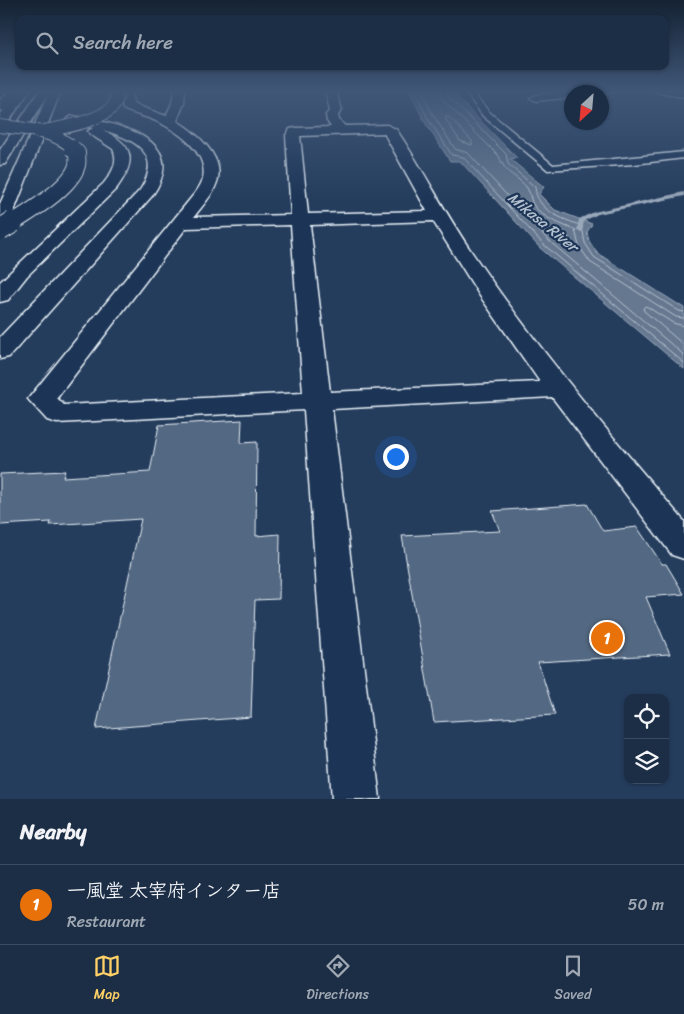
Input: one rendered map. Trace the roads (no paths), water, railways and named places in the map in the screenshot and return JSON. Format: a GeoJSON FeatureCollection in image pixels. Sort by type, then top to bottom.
{"type":"FeatureCollection","features":[{"type":"Feature","properties":{"kind":"main road"},"geometry":{"type":"LineString","coordinates":[[0,230],[50,197],[64,184],[78,164],[78,156],[74,148],[67,142],[11,127]]}},
{"type":"Feature","properties":{"kind":"main road"},"geometry":{"type":"LineString","coordinates":[[0,161],[22,127]]}},
{"type":"Feature","properties":{"kind":"main road"},"geometry":{"type":"LineString","coordinates":[[0,224],[40,127]]}},
{"type":"Feature","properties":{"kind":"main road"},"geometry":{"type":"LineString","coordinates":[[0,136],[60,127]]}},
{"type":"Feature","properties":{"kind":"main road"},"geometry":{"type":"LineString","coordinates":[[0,294],[120,174],[124,163],[123,154],[120,149],[108,137],[82,127]]}},
{"type":"Feature","properties":{"kind":"main road"},"geometry":{"type":"LineString","coordinates":[[0,352],[146,193],[156,174],[156,160],[153,152],[134,137],[108,127]]}},
{"type":"Feature","properties":{"kind":"main road"},"geometry":{"type":"LineString","coordinates":[[178,127],[189,135],[202,152],[211,173],[208,184],[181,223],[42,399],[57,414],[559,389]]}},
{"type":"Feature","properties":{"kind":"main road"},"geometry":{"type":"LineString","coordinates":[[356,799],[300,221],[293,135],[295,132],[387,129],[392,132],[465,257],[497,304],[559,389],[684,545]]}},
{"type":"Feature","properties":{"kind":"main road"},"geometry":{"type":"LineString","coordinates":[[181,223],[440,216]]}},
{"type":"Feature","properties":{"kind":"lane"},"geometry":{"type":"LineString","coordinates":[[502,127],[551,168],[684,155]]}},
{"type":"Feature","properties":{"kind":"water","name":"Mikasa River"},"geometry":{"type":"Polygon","coordinates":[[[428,127],[487,127],[517,158],[510,159],[544,187],[539,194],[555,210],[592,224],[587,232],[589,241],[597,253],[684,308],[684,369],[540,248],[460,161],[450,161],[428,127]]]}},
{"type":"Feature","properties":{"kind":"waterway"},"geometry":{"type":"LineString","coordinates":[[580,231],[581,220],[596,213],[684,194]]}},
{"type":"Feature","properties":{"kind":"place","name":"一風堂 太宰府インター店"},"geometry":{"type":"Point","coordinates":[607,638]}}]}
